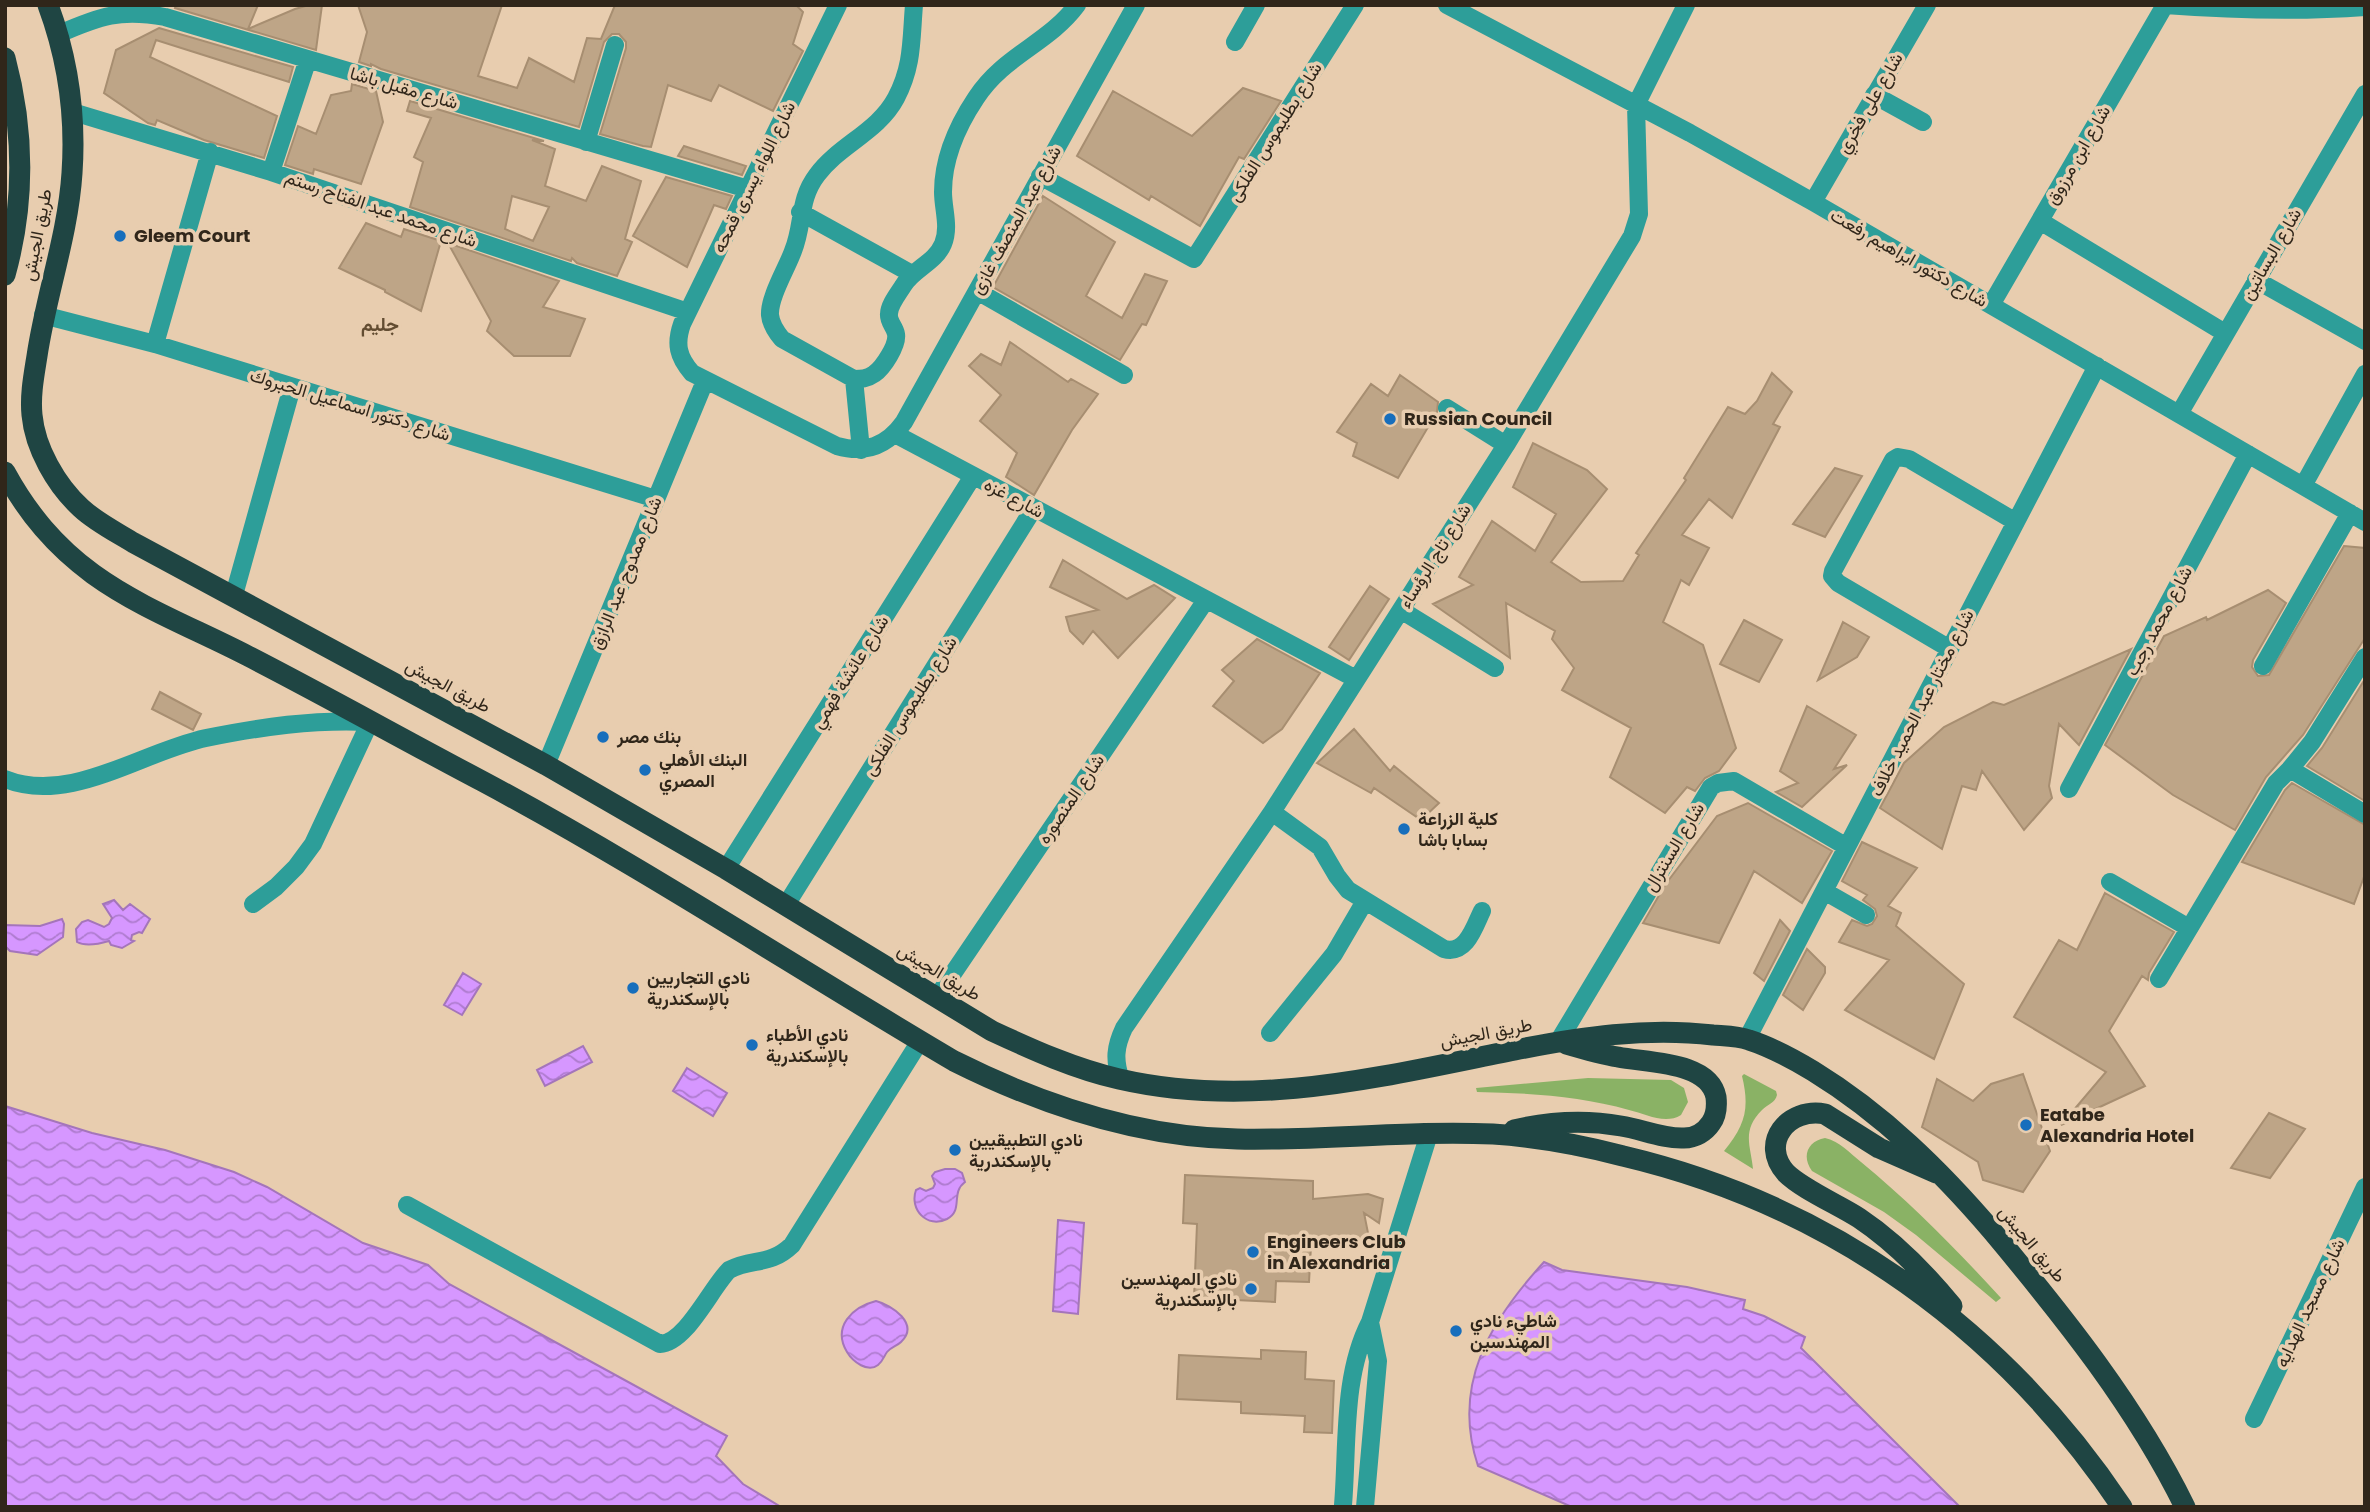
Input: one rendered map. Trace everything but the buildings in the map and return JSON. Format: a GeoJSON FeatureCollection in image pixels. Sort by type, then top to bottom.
{"type":"FeatureCollection","features":[{"type":"Feature","properties":{"kind":"highway","name":"طريق الجيش"},"geometry":{"type":"LineString","coordinates":[[48,5],[59,34],[68,73],[73,112],[72,174],[62,235],[43,315],[32,386],[32,416],[40,448],[56,478],[78,505],[92,517],[546,765],[726,869],[992,1031],[1093,1073],[1170,1088],[1220,1091],[1321,1087],[1371,1080],[1621,1032],[1684,1031],[1747,1039],[1790,1058],[1831,1082],[1888,1125],[1944,1176],[2062,1317],[2126,1406],[2185,1507]]}},
{"type":"Feature","properties":{"kind":"highway","name":"طريق الجيش"},"geometry":{"type":"LineString","coordinates":[[5,58],[13,88],[20,143],[19,198],[5,275]]}},
{"type":"Feature","properties":{"kind":"highway"},"geometry":{"type":"LineString","coordinates":[[5,472],[41,528],[67,554],[126,595],[291,678],[510,796],[645,874],[920,1041],[997,1083],[1043,1101],[1137,1127],[1185,1135],[1282,1140],[1429,1133],[1495,1134],[1597,1149],[1706,1179],[1809,1224],[1858,1251],[1905,1282],[2004,1362],[2070,1436],[2122,1507]]}},
{"type":"Feature","properties":{"kind":"highway"},"geometry":{"type":"LineString","coordinates":[[1495,1134],[1544,1125],[1594,1123],[1619,1125],[1688,1139],[1706,1129],[1712,1121],[1716,1111],[1714,1090],[1700,1074],[1679,1067],[1618,1058],[1558,1042]]}},
{"type":"Feature","properties":{"kind":"highway"},"geometry":{"type":"LineString","coordinates":[[1944,1176],[1900,1159],[1825,1114],[1816,1112],[1798,1115],[1790,1120],[1779,1135],[1777,1144],[1777,1154],[1784,1171],[1861,1219],[1886,1238],[1933,1283],[1972,1334]]}},
{"type":"Feature","properties":{"kind":"street","name":"شارع اللواء يسرى قمحه"},"geometry":{"type":"LineString","coordinates":[[705,381],[683,363],[678,350],[678,337],[838,5]]}},
{"type":"Feature","properties":{"kind":"street"},"geometry":{"type":"LineString","coordinates":[[914,5],[913,46],[907,74],[895,100],[878,123],[841,150],[817,175],[809,188],[800,212],[794,248],[772,302],[770,315],[773,328],[782,339],[854,379],[872,376],[879,370],[895,344],[896,331],[890,320],[890,309],[912,274],[933,259],[942,245],[946,228],[944,175],[960,125],[977,96],[999,69],[1065,21],[1077,5]]}},
{"type":"Feature","properties":{"kind":"street","name":"شارع عبد المنصف غازى"},"geometry":{"type":"LineString","coordinates":[[895,434],[1136,5]]}},
{"type":"Feature","properties":{"kind":"street"},"geometry":{"type":"LineString","coordinates":[[1235,42],[1256,5]]}},
{"type":"Feature","properties":{"kind":"street","name":"شارع بطليموس الفلكى"},"geometry":{"type":"LineString","coordinates":[[1040,176],[1194,259],[1355,5]]}},
{"type":"Feature","properties":{"kind":"street","name":"شارع دكتور ابراهيم رفعت"},"geometry":{"type":"LineString","coordinates":[[1447,5],[1812,202],[2357,518]]}},
{"type":"Feature","properties":{"kind":"street","name":"شارع تاج الرؤساء"},"geometry":{"type":"LineString","coordinates":[[1121,1080],[1115,1064],[1116,1045],[1124,1028],[1272,812],[1506,444],[1632,236],[1639,214],[1636,105],[1686,5]]}},
{"type":"Feature","properties":{"kind":"street","name":"شارع على فخري"},"geometry":{"type":"LineString","coordinates":[[1812,202],[1927,5]]}},
{"type":"Feature","properties":{"kind":"street"},"geometry":{"type":"LineString","coordinates":[[2165,5],[2245,10],[2365,7]]}},
{"type":"Feature","properties":{"kind":"street","name":"شارع ابن مرزوق"},"geometry":{"type":"LineString","coordinates":[[1991,305],[2165,5]]}},
{"type":"Feature","properties":{"kind":"street","name":"شارع مقبل باشا"},"geometry":{"type":"LineString","coordinates":[[59,34],[106,15],[167,11],[308,60],[748,189]]}},
{"type":"Feature","properties":{"kind":"street"},"geometry":{"type":"LineString","coordinates":[[586,142],[615,45]]}},
{"type":"Feature","properties":{"kind":"street"},"geometry":{"type":"LineString","coordinates":[[271,172],[308,60]]}},
{"type":"Feature","properties":{"kind":"street","name":"شارع البساتين"},"geometry":{"type":"LineString","coordinates":[[2179,414],[2365,94]]}},
{"type":"Feature","properties":{"kind":"street"},"geometry":{"type":"LineString","coordinates":[[1874,96],[1923,122]]}},
{"type":"Feature","properties":{"kind":"street","name":"شارع محمد عبد الفتاح رستم"},"geometry":{"type":"LineString","coordinates":[[73,112],[210,152],[688,312]]}},
{"type":"Feature","properties":{"kind":"street"},"geometry":{"type":"LineString","coordinates":[[155,345],[210,152]]}},
{"type":"Feature","properties":{"kind":"street"},"geometry":{"type":"LineString","coordinates":[[800,212],[912,274]]}},
{"type":"Feature","properties":{"kind":"street"},"geometry":{"type":"LineString","coordinates":[[2040,221],[2225,333]]}},
{"type":"Feature","properties":{"kind":"street"},"geometry":{"type":"LineString","coordinates":[[2256,280],[2365,341]]}},
{"type":"Feature","properties":{"kind":"street"},"geometry":{"type":"LineString","coordinates":[[977,291],[1124,375]]}},
{"type":"Feature","properties":{"kind":"street","name":"شارع دكتور اسماعيل الحبروك"},"geometry":{"type":"LineString","coordinates":[[43,315],[155,345],[656,499]]}},
{"type":"Feature","properties":{"kind":"street","name":"شارع مختار عبد الحميد خلاف"},"geometry":{"type":"LineString","coordinates":[[1747,1039],[2097,366]]}},
{"type":"Feature","properties":{"kind":"street"},"geometry":{"type":"LineString","coordinates":[[2303,486],[2365,374]]}},
{"type":"Feature","properties":{"kind":"street"},"geometry":{"type":"LineString","coordinates":[[854,379],[861,450]]}},
{"type":"Feature","properties":{"kind":"street"},"geometry":{"type":"LineString","coordinates":[[705,381],[837,446],[861,450],[874,447],[895,434]]}},
{"type":"Feature","properties":{"kind":"street","name":"شارع ممدوح عبد الرازق"},"geometry":{"type":"LineString","coordinates":[[546,765],[705,381]]}},
{"type":"Feature","properties":{"kind":"street"},"geometry":{"type":"LineString","coordinates":[[234,595],[292,387]]}},
{"type":"Feature","properties":{"kind":"street"},"geometry":{"type":"LineString","coordinates":[[1447,408],[1506,444]]}},
{"type":"Feature","properties":{"kind":"street","name":"شارع غزه"},"geometry":{"type":"LineString","coordinates":[[895,434],[1356,679]]}},
{"type":"Feature","properties":{"kind":"street","name":"شارع محمد رجب"},"geometry":{"type":"LineString","coordinates":[[2069,789],[2248,454]]}},
{"type":"Feature","properties":{"kind":"street"},"geometry":{"type":"LineString","coordinates":[[1950,649],[1838,583],[1834,580],[1833,571],[1893,460],[1898,457],[1909,459],[2016,522]]}},
{"type":"Feature","properties":{"kind":"street","name":"شارع عائشة فهمي"},"geometry":{"type":"LineString","coordinates":[[726,869],[973,476]]}},
{"type":"Feature","properties":{"kind":"street","name":"شارع بطليموس الفلكى"},"geometry":{"type":"LineString","coordinates":[[786,905],[1034,508]]}},
{"type":"Feature","properties":{"kind":"street"},"geometry":{"type":"LineString","coordinates":[[2263,666],[2357,518]]}},
{"type":"Feature","properties":{"kind":"street","name":"شارع المنصوره"},"geometry":{"type":"LineString","coordinates":[[937,997],[1206,600]]}},
{"type":"Feature","properties":{"kind":"street"},"geometry":{"type":"LineString","coordinates":[[1401,610],[1495,668]]}},
{"type":"Feature","properties":{"kind":"street"},"geometry":{"type":"LineString","coordinates":[[2159,979],[2276,783],[2312,742],[2365,657]]}},
{"type":"Feature","properties":{"kind":"street"},"geometry":{"type":"LineString","coordinates":[[5,779],[30,786],[64,786],[187,743],[246,730],[305,722],[370,722],[313,844],[296,867],[276,887],[253,904]]}},
{"type":"Feature","properties":{"kind":"street"},"geometry":{"type":"LineString","coordinates":[[2290,769],[2365,814]]}},
{"type":"Feature","properties":{"kind":"street","name":"شارع السنترال"},"geometry":{"type":"LineString","coordinates":[[1558,1042],[1711,787],[1718,783],[1734,781],[1847,847]]}},
{"type":"Feature","properties":{"kind":"street"},"geometry":{"type":"LineString","coordinates":[[1272,812],[1320,847],[1342,883],[1365,901],[1444,949],[1451,951],[1463,946],[1482,911]]}},
{"type":"Feature","properties":{"kind":"street"},"geometry":{"type":"LineString","coordinates":[[2110,882],[2189,928]]}},
{"type":"Feature","properties":{"kind":"street"},"geometry":{"type":"LineString","coordinates":[[1824,891],[1866,915]]}},
{"type":"Feature","properties":{"kind":"street"},"geometry":{"type":"LineString","coordinates":[[1270,1033],[1334,954],[1365,901]]}},
{"type":"Feature","properties":{"kind":"street"},"geometry":{"type":"LineString","coordinates":[[407,1205],[660,1344],[668,1343],[680,1335],[729,1270],[737,1265],[770,1260],[792,1245],[920,1041]]}},
{"type":"Feature","properties":{"kind":"street"},"geometry":{"type":"LineString","coordinates":[[1343,1505],[1352,1387],[1361,1345],[1429,1133]]}},
{"type":"Feature","properties":{"kind":"street","name":"شارع مسجد الهدايه"},"geometry":{"type":"LineString","coordinates":[[2254,1419],[2365,1188]]}},
{"type":"Feature","properties":{"kind":"street"},"geometry":{"type":"LineString","coordinates":[[1365,1507],[1378,1361],[1370,1322]]}},
{"type":"Feature","properties":{"kind":"green space"},"geometry":{"type":"Polygon","coordinates":[[[1744,1074],[1776,1091],[1777,1095],[1751,1125],[1749,1139],[1753,1169],[1724,1151],[1737,1133],[1744,1116],[1744,1074]]]}},
{"type":"Feature","properties":{"kind":"green space"},"geometry":{"type":"Polygon","coordinates":[[[1588,1078],[1671,1080],[1684,1088],[1688,1102],[1681,1115],[1662,1119],[1592,1101],[1535,1094],[1477,1092],[1476,1088],[1588,1078]]]}},
{"type":"Feature","properties":{"kind":"green space"},"geometry":{"type":"Polygon","coordinates":[[[1825,1138],[1844,1148],[1898,1194],[2001,1298],[1996,1302],[1916,1235],[1884,1212],[1812,1171],[1807,1160],[1808,1150],[1814,1142],[1825,1138]]]}},
{"type":"Feature","properties":{"kind":"water"},"geometry":{"type":"Polygon","coordinates":[[[114,900],[123,910],[130,904],[150,919],[142,933],[132,935],[131,940],[134,941],[122,948],[111,945],[109,941],[88,945],[77,942],[76,929],[82,922],[88,920],[104,927],[109,924],[112,918],[103,904],[114,900]]]}},
{"type":"Feature","properties":{"kind":"water"},"geometry":{"type":"Polygon","coordinates":[[[62,919],[63,937],[37,955],[10,951],[5,946],[5,925],[40,926],[62,919]]]}},
{"type":"Feature","properties":{"kind":"water"},"geometry":{"type":"Polygon","coordinates":[[[463,973],[481,984],[462,1015],[444,1005],[463,973]]]}},
{"type":"Feature","properties":{"kind":"water"},"geometry":{"type":"Polygon","coordinates":[[[583,1046],[592,1062],[545,1086],[537,1070],[583,1046]]]}},
{"type":"Feature","properties":{"kind":"water"},"geometry":{"type":"Polygon","coordinates":[[[687,1068],[727,1093],[713,1116],[673,1091],[687,1068]]]}},
{"type":"Feature","properties":{"kind":"water"},"geometry":{"type":"Polygon","coordinates":[[[5,1106],[234,1172],[267,1187],[363,1243],[428,1265],[449,1284],[727,1436],[716,1456],[743,1484],[781,1507],[5,1507],[5,1106]]]}},
{"type":"Feature","properties":{"kind":"water"},"geometry":{"type":"Polygon","coordinates":[[[945,1169],[955,1169],[962,1173],[965,1182],[958,1191],[952,1215],[947,1219],[933,1221],[917,1210],[916,1190],[920,1188],[926,1191],[933,1188],[935,1184],[932,1176],[945,1169]]]}},
{"type":"Feature","properties":{"kind":"water"},"geometry":{"type":"Polygon","coordinates":[[[1058,1220],[1084,1223],[1078,1314],[1053,1311],[1058,1220]]]}},
{"type":"Feature","properties":{"kind":"water"},"geometry":{"type":"Polygon","coordinates":[[[1544,1262],[1562,1270],[1687,1287],[1745,1300],[1743,1309],[1764,1316],[1805,1337],[1801,1348],[1960,1507],[1572,1507],[1478,1466],[1471,1436],[1469,1408],[1473,1381],[1481,1356],[1507,1307],[1544,1262]]]}},
{"type":"Feature","properties":{"kind":"water"},"geometry":{"type":"Polygon","coordinates":[[[876,1301],[902,1316],[907,1329],[901,1342],[889,1350],[878,1365],[870,1368],[857,1363],[850,1356],[843,1343],[842,1334],[843,1326],[852,1313],[876,1301]]]}},
{"type":"Feature","properties":{"kind":"place","name":"Gleem Court"},"geometry":{"type":"Point","coordinates":[120,236]}},
{"type":"Feature","properties":{"kind":"place","name":"Russian Council"},"geometry":{"type":"Point","coordinates":[1390,419]}},
{"type":"Feature","properties":{"kind":"place","name":"بنك مصر"},"geometry":{"type":"Point","coordinates":[603,737]}},
{"type":"Feature","properties":{"kind":"place","name":"البنك الأهلي المصري"},"geometry":{"type":"Point","coordinates":[645,770]}},
{"type":"Feature","properties":{"kind":"place","name":"كلية الزراعة بسابا باشا"},"geometry":{"type":"Point","coordinates":[1404,829]}},
{"type":"Feature","properties":{"kind":"place","name":"نادي التجاريين بالإسكندرية"},"geometry":{"type":"Point","coordinates":[633,988]}},
{"type":"Feature","properties":{"kind":"place","name":"نادي الأطباء بالإسكندرية"},"geometry":{"type":"Point","coordinates":[752,1045]}},
{"type":"Feature","properties":{"kind":"place","name":"Eatabe Alexandria Hotel"},"geometry":{"type":"Point","coordinates":[2026,1125]}},
{"type":"Feature","properties":{"kind":"place","name":"نادي التطبيقيين بالإسكندرية"},"geometry":{"type":"Point","coordinates":[955,1150]}},
{"type":"Feature","properties":{"kind":"place","name":"Engineers Club in Alexandria"},"geometry":{"type":"Point","coordinates":[1253,1252]}},
{"type":"Feature","properties":{"kind":"place","name":"نادي المهندسين بالإسكندرية"},"geometry":{"type":"Point","coordinates":[1251,1289]}},
{"type":"Feature","properties":{"kind":"place","name":"شاطيء نادي المهندسين"},"geometry":{"type":"Point","coordinates":[1456,1331]}},
{"type":"Feature","properties":{"kind":"district","name":"جليم"},"geometry":{"type":"Point","coordinates":[380,324]}}]}
